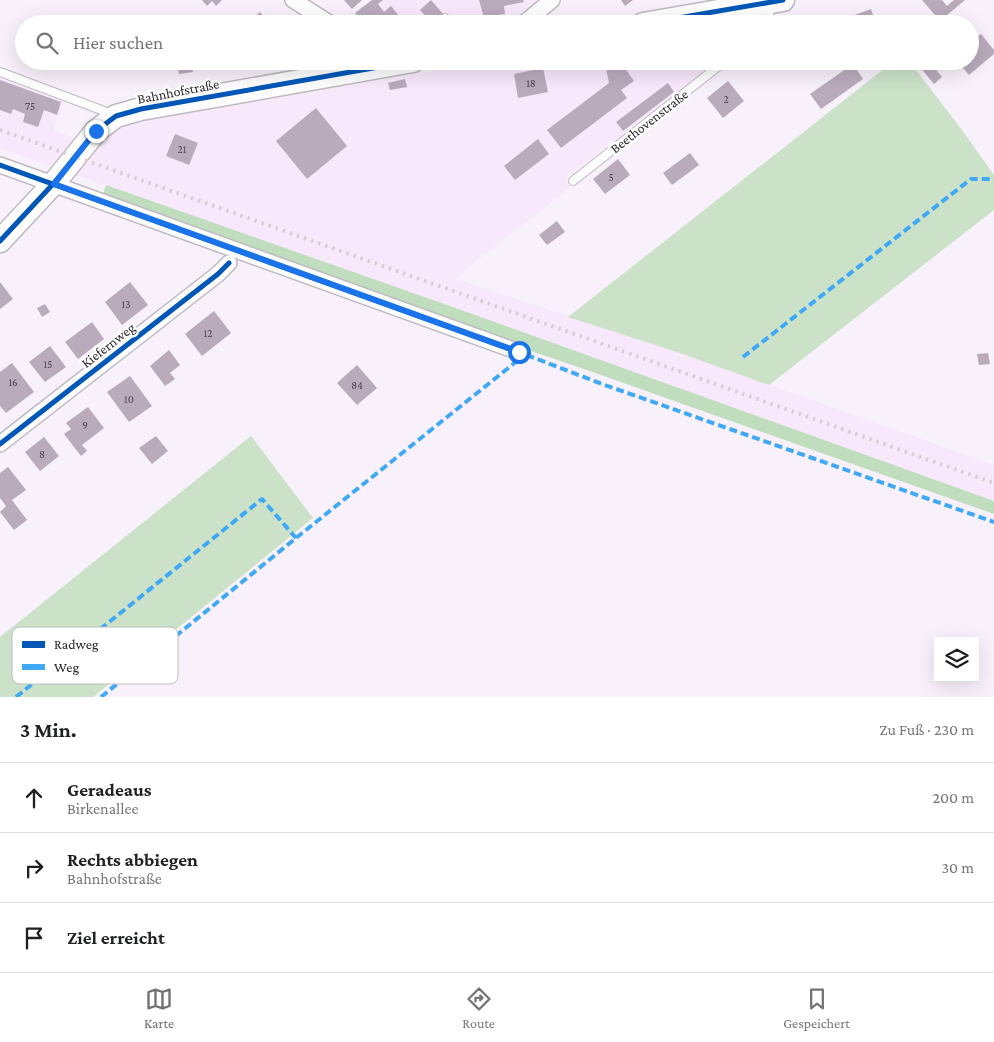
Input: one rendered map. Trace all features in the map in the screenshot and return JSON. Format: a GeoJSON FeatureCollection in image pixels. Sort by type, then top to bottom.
{"type":"FeatureCollection","features":[{"type":"Feature","properties":{"kind":"main road"},"geometry":{"type":"LineString","coordinates":[[696,15],[778,1]]}},
{"type":"Feature","properties":{"kind":"main road","name":"Bahnhofstraße"},"geometry":{"type":"LineString","coordinates":[[0,241],[54,184],[96,131],[116,116],[141,109],[342,70]]}},
{"type":"Feature","properties":{"kind":"street"},"geometry":{"type":"LineString","coordinates":[[293,0],[317,15]]}},
{"type":"Feature","properties":{"kind":"street"},"geometry":{"type":"LineString","coordinates":[[534,15],[552,0]]}},
{"type":"Feature","properties":{"kind":"street"},"geometry":{"type":"LineString","coordinates":[[0,165],[519,352]]}},
{"type":"Feature","properties":{"kind":"street","name":"Kiefernweg"},"geometry":{"type":"LineString","coordinates":[[0,444],[218,274],[229,263]]}},
{"type":"Feature","properties":{"kind":"lane"},"geometry":{"type":"LineString","coordinates":[[770,15],[778,1]]}},
{"type":"Feature","properties":{"kind":"lane","name":"Beethovenstraße"},"geometry":{"type":"LineString","coordinates":[[573,182],[714,70]]}},
{"type":"Feature","properties":{"kind":"lane"},"geometry":{"type":"LineString","coordinates":[[0,72],[116,116]]}},
{"type":"Feature","properties":{"kind":"shaded area"},"geometry":{"type":"Polygon","coordinates":[[[371,0],[538,0],[519,15],[353,15],[371,0]]]}},
{"type":"Feature","properties":{"kind":"shaded area"},"geometry":{"type":"Polygon","coordinates":[[[442,70],[705,70],[566,178],[571,187],[471,265],[456,279],[677,352],[994,465],[994,501],[450,306],[0,148],[0,77],[64,102],[53,130],[95,146],[122,125],[442,70]]]}},
{"type":"Feature","properties":{"kind":"green space"},"geometry":{"type":"Polygon","coordinates":[[[883,70],[916,70],[994,175],[994,210],[769,385],[677,352],[568,317],[883,70]]]}},
{"type":"Feature","properties":{"kind":"green space"},"geometry":{"type":"Polygon","coordinates":[[[106,185],[994,501],[994,514],[581,368],[378,299],[103,194],[106,185]]]}},
{"type":"Feature","properties":{"kind":"green space"},"geometry":{"type":"Polygon","coordinates":[[[251,436],[313,518],[178,628],[12,627],[251,436]]]}},
{"type":"Feature","properties":{"kind":"green space"},"geometry":{"type":"Polygon","coordinates":[[[12,627],[12,684],[109,684],[93,697],[0,697],[0,637],[12,627]]]}},
{"type":"Feature","properties":{"kind":"building"},"geometry":{"type":"Polygon","coordinates":[[[202,0],[222,0],[216,6],[212,1],[207,6],[202,0]]]}},
{"type":"Feature","properties":{"kind":"building"},"geometry":{"type":"Polygon","coordinates":[[[344,0],[362,0],[352,9],[344,0]]]}},
{"type":"Feature","properties":{"kind":"building"},"geometry":{"type":"Polygon","coordinates":[[[372,0],[383,0],[378,4],[384,12],[391,6],[398,15],[357,15],[355,13],[372,0]]]}},
{"type":"Feature","properties":{"kind":"building"},"geometry":{"type":"Polygon","coordinates":[[[431,0],[444,15],[425,15],[420,10],[431,0]]]}},
{"type":"Feature","properties":{"kind":"building"},"geometry":{"type":"Polygon","coordinates":[[[479,0],[523,0],[524,2],[504,6],[505,14],[483,15],[479,0]]]}},
{"type":"Feature","properties":{"kind":"building"},"geometry":{"type":"Polygon","coordinates":[[[621,0],[633,0],[625,6],[621,0]]]}},
{"type":"Feature","properties":{"kind":"building"},"geometry":{"type":"Polygon","coordinates":[[[922,0],[942,0],[947,6],[954,0],[965,0],[947,15],[935,15],[922,0]]]}},
{"type":"Feature","properties":{"kind":"building"},"geometry":{"type":"Polygon","coordinates":[[[871,9],[873,15],[854,15],[871,9]]]}},
{"type":"Feature","properties":{"kind":"building"},"geometry":{"type":"Polygon","coordinates":[[[981,34],[994,50],[994,54],[979,67],[979,36],[981,34]]]}},
{"type":"Feature","properties":{"kind":"building"},"geometry":{"type":"Polygon","coordinates":[[[178,70],[193,70],[193,72],[179,74],[178,70]]]}},
{"type":"Feature","properties":{"kind":"building"},"geometry":{"type":"Polygon","coordinates":[[[543,70],[548,92],[518,98],[514,74],[543,70]]]}},
{"type":"Feature","properties":{"kind":"building"},"geometry":{"type":"Polygon","coordinates":[[[606,70],[626,70],[634,81],[621,90],[627,98],[561,148],[547,130],[609,83],[606,70]]]}},
{"type":"Feature","properties":{"kind":"building"},"geometry":{"type":"Polygon","coordinates":[[[844,70],[857,70],[863,79],[821,109],[810,94],[844,70]]]}},
{"type":"Feature","properties":{"kind":"building"},"geometry":{"type":"Polygon","coordinates":[[[922,70],[936,70],[942,77],[934,84],[922,70]]]}},
{"type":"Feature","properties":{"kind":"building"},"geometry":{"type":"Polygon","coordinates":[[[965,70],[975,70],[969,75],[965,70]]]}},
{"type":"Feature","properties":{"kind":"building"},"geometry":{"type":"Polygon","coordinates":[[[405,79],[407,87],[390,90],[388,83],[405,79]]]}},
{"type":"Feature","properties":{"kind":"building"},"geometry":{"type":"Polygon","coordinates":[[[0,80],[61,102],[57,115],[44,110],[38,127],[23,122],[25,114],[13,109],[11,114],[0,110],[0,80]]]}},
{"type":"Feature","properties":{"kind":"building"},"geometry":{"type":"Polygon","coordinates":[[[728,81],[744,101],[723,118],[707,98],[728,81]]]}},
{"type":"Feature","properties":{"kind":"building"},"geometry":{"type":"Polygon","coordinates":[[[668,83],[674,92],[623,131],[616,122],[668,83]]]}},
{"type":"Feature","properties":{"kind":"building"},"geometry":{"type":"Polygon","coordinates":[[[316,108],[347,146],[307,179],[276,141],[316,108]]]}},
{"type":"Feature","properties":{"kind":"building"},"geometry":{"type":"Polygon","coordinates":[[[175,134],[198,143],[189,165],[166,156],[175,134]]]}},
{"type":"Feature","properties":{"kind":"building"},"geometry":{"type":"Polygon","coordinates":[[[538,139],[549,154],[515,180],[504,166],[538,139]]]}},
{"type":"Feature","properties":{"kind":"building"},"geometry":{"type":"Polygon","coordinates":[[[690,153],[699,165],[672,185],[663,173],[690,153]]]}},
{"type":"Feature","properties":{"kind":"building"},"geometry":{"type":"Polygon","coordinates":[[[618,159],[630,175],[605,194],[593,179],[618,159]]]}},
{"type":"Feature","properties":{"kind":"building"},"geometry":{"type":"Polygon","coordinates":[[[557,221],[565,232],[547,245],[539,235],[557,221]]]}},
{"type":"Feature","properties":{"kind":"building"},"geometry":{"type":"Polygon","coordinates":[[[0,282],[13,299],[0,309],[0,282]]]}},
{"type":"Feature","properties":{"kind":"building"},"geometry":{"type":"Polygon","coordinates":[[[130,282],[148,305],[122,325],[105,302],[130,282]]]}},
{"type":"Feature","properties":{"kind":"building"},"geometry":{"type":"Polygon","coordinates":[[[45,304],[50,312],[42,317],[37,308],[45,304]]]}},
{"type":"Feature","properties":{"kind":"building"},"geometry":{"type":"Polygon","coordinates":[[[214,311],[231,333],[202,356],[185,334],[214,311]]]}},
{"type":"Feature","properties":{"kind":"building"},"geometry":{"type":"Polygon","coordinates":[[[92,322],[104,339],[78,359],[65,342],[92,322]]]}},
{"type":"Feature","properties":{"kind":"building"},"geometry":{"type":"Polygon","coordinates":[[[50,346],[66,367],[45,382],[29,362],[50,346]]]}},
{"type":"Feature","properties":{"kind":"building"},"geometry":{"type":"Polygon","coordinates":[[[169,350],[180,365],[170,373],[175,379],[165,386],[150,366],[169,350]]]}},
{"type":"Feature","properties":{"kind":"building"},"geometry":{"type":"Polygon","coordinates":[[[988,353],[990,364],[979,365],[977,354],[988,353]]]}},
{"type":"Feature","properties":{"kind":"building"},"geometry":{"type":"Polygon","coordinates":[[[12,363],[34,392],[6,413],[0,406],[0,372],[12,363]]]}},
{"type":"Feature","properties":{"kind":"building"},"geometry":{"type":"Polygon","coordinates":[[[357,365],[377,388],[357,405],[337,383],[357,365]]]}},
{"type":"Feature","properties":{"kind":"building"},"geometry":{"type":"Polygon","coordinates":[[[130,376],[152,406],[129,422],[107,392],[130,376]]]}},
{"type":"Feature","properties":{"kind":"building"},"geometry":{"type":"Polygon","coordinates":[[[88,407],[104,428],[82,445],[87,451],[81,456],[64,434],[71,429],[66,423],[88,407]]]}},
{"type":"Feature","properties":{"kind":"building"},"geometry":{"type":"Polygon","coordinates":[[[156,436],[168,451],[152,464],[139,448],[156,436]]]}},
{"type":"Feature","properties":{"kind":"building"},"geometry":{"type":"Polygon","coordinates":[[[44,437],[59,456],[40,471],[25,452],[44,437]]]}},
{"type":"Feature","properties":{"kind":"building"},"geometry":{"type":"Polygon","coordinates":[[[8,467],[26,490],[12,500],[27,520],[14,530],[0,512],[6,506],[0,498],[0,473],[8,467]]]}},
{"type":"Feature","properties":{"kind":"railway"},"geometry":{"type":"LineString","coordinates":[[0,130],[994,483]]}},
{"type":"Feature","properties":{"kind":"marked path"},"geometry":{"type":"LineString","coordinates":[[743,357],[971,179],[994,179]]}},
{"type":"Feature","properties":{"kind":"marked path"},"geometry":{"type":"LineString","coordinates":[[178,634],[517,361],[519,352],[602,384],[994,522]]}},
{"type":"Feature","properties":{"kind":"marked path"},"geometry":{"type":"LineString","coordinates":[[103,627],[262,499],[296,538]]}},
{"type":"Feature","properties":{"kind":"marked path"},"geometry":{"type":"LineString","coordinates":[[16,697],[32,684]]}},
{"type":"Feature","properties":{"kind":"marked path"},"geometry":{"type":"LineString","coordinates":[[101,697],[117,684]]}},
{"type":"Feature","properties":{"kind":"cycle path"},"geometry":{"type":"LineString","coordinates":[[696,15],[783,0]]}},
{"type":"Feature","properties":{"kind":"cycle path"},"geometry":{"type":"LineString","coordinates":[[0,241],[54,183],[96,131],[116,116],[141,109],[362,70]]}},
{"type":"Feature","properties":{"kind":"cycle path"},"geometry":{"type":"LineString","coordinates":[[0,165],[519,352]]}},
{"type":"Feature","properties":{"kind":"cycle path"},"geometry":{"type":"LineString","coordinates":[[0,444],[218,274],[229,263]]}},
{"type":"Feature","properties":{"kind":"route"},"geometry":{"type":"LineString","coordinates":[[96,131],[54,184],[519,352]]}}]}
